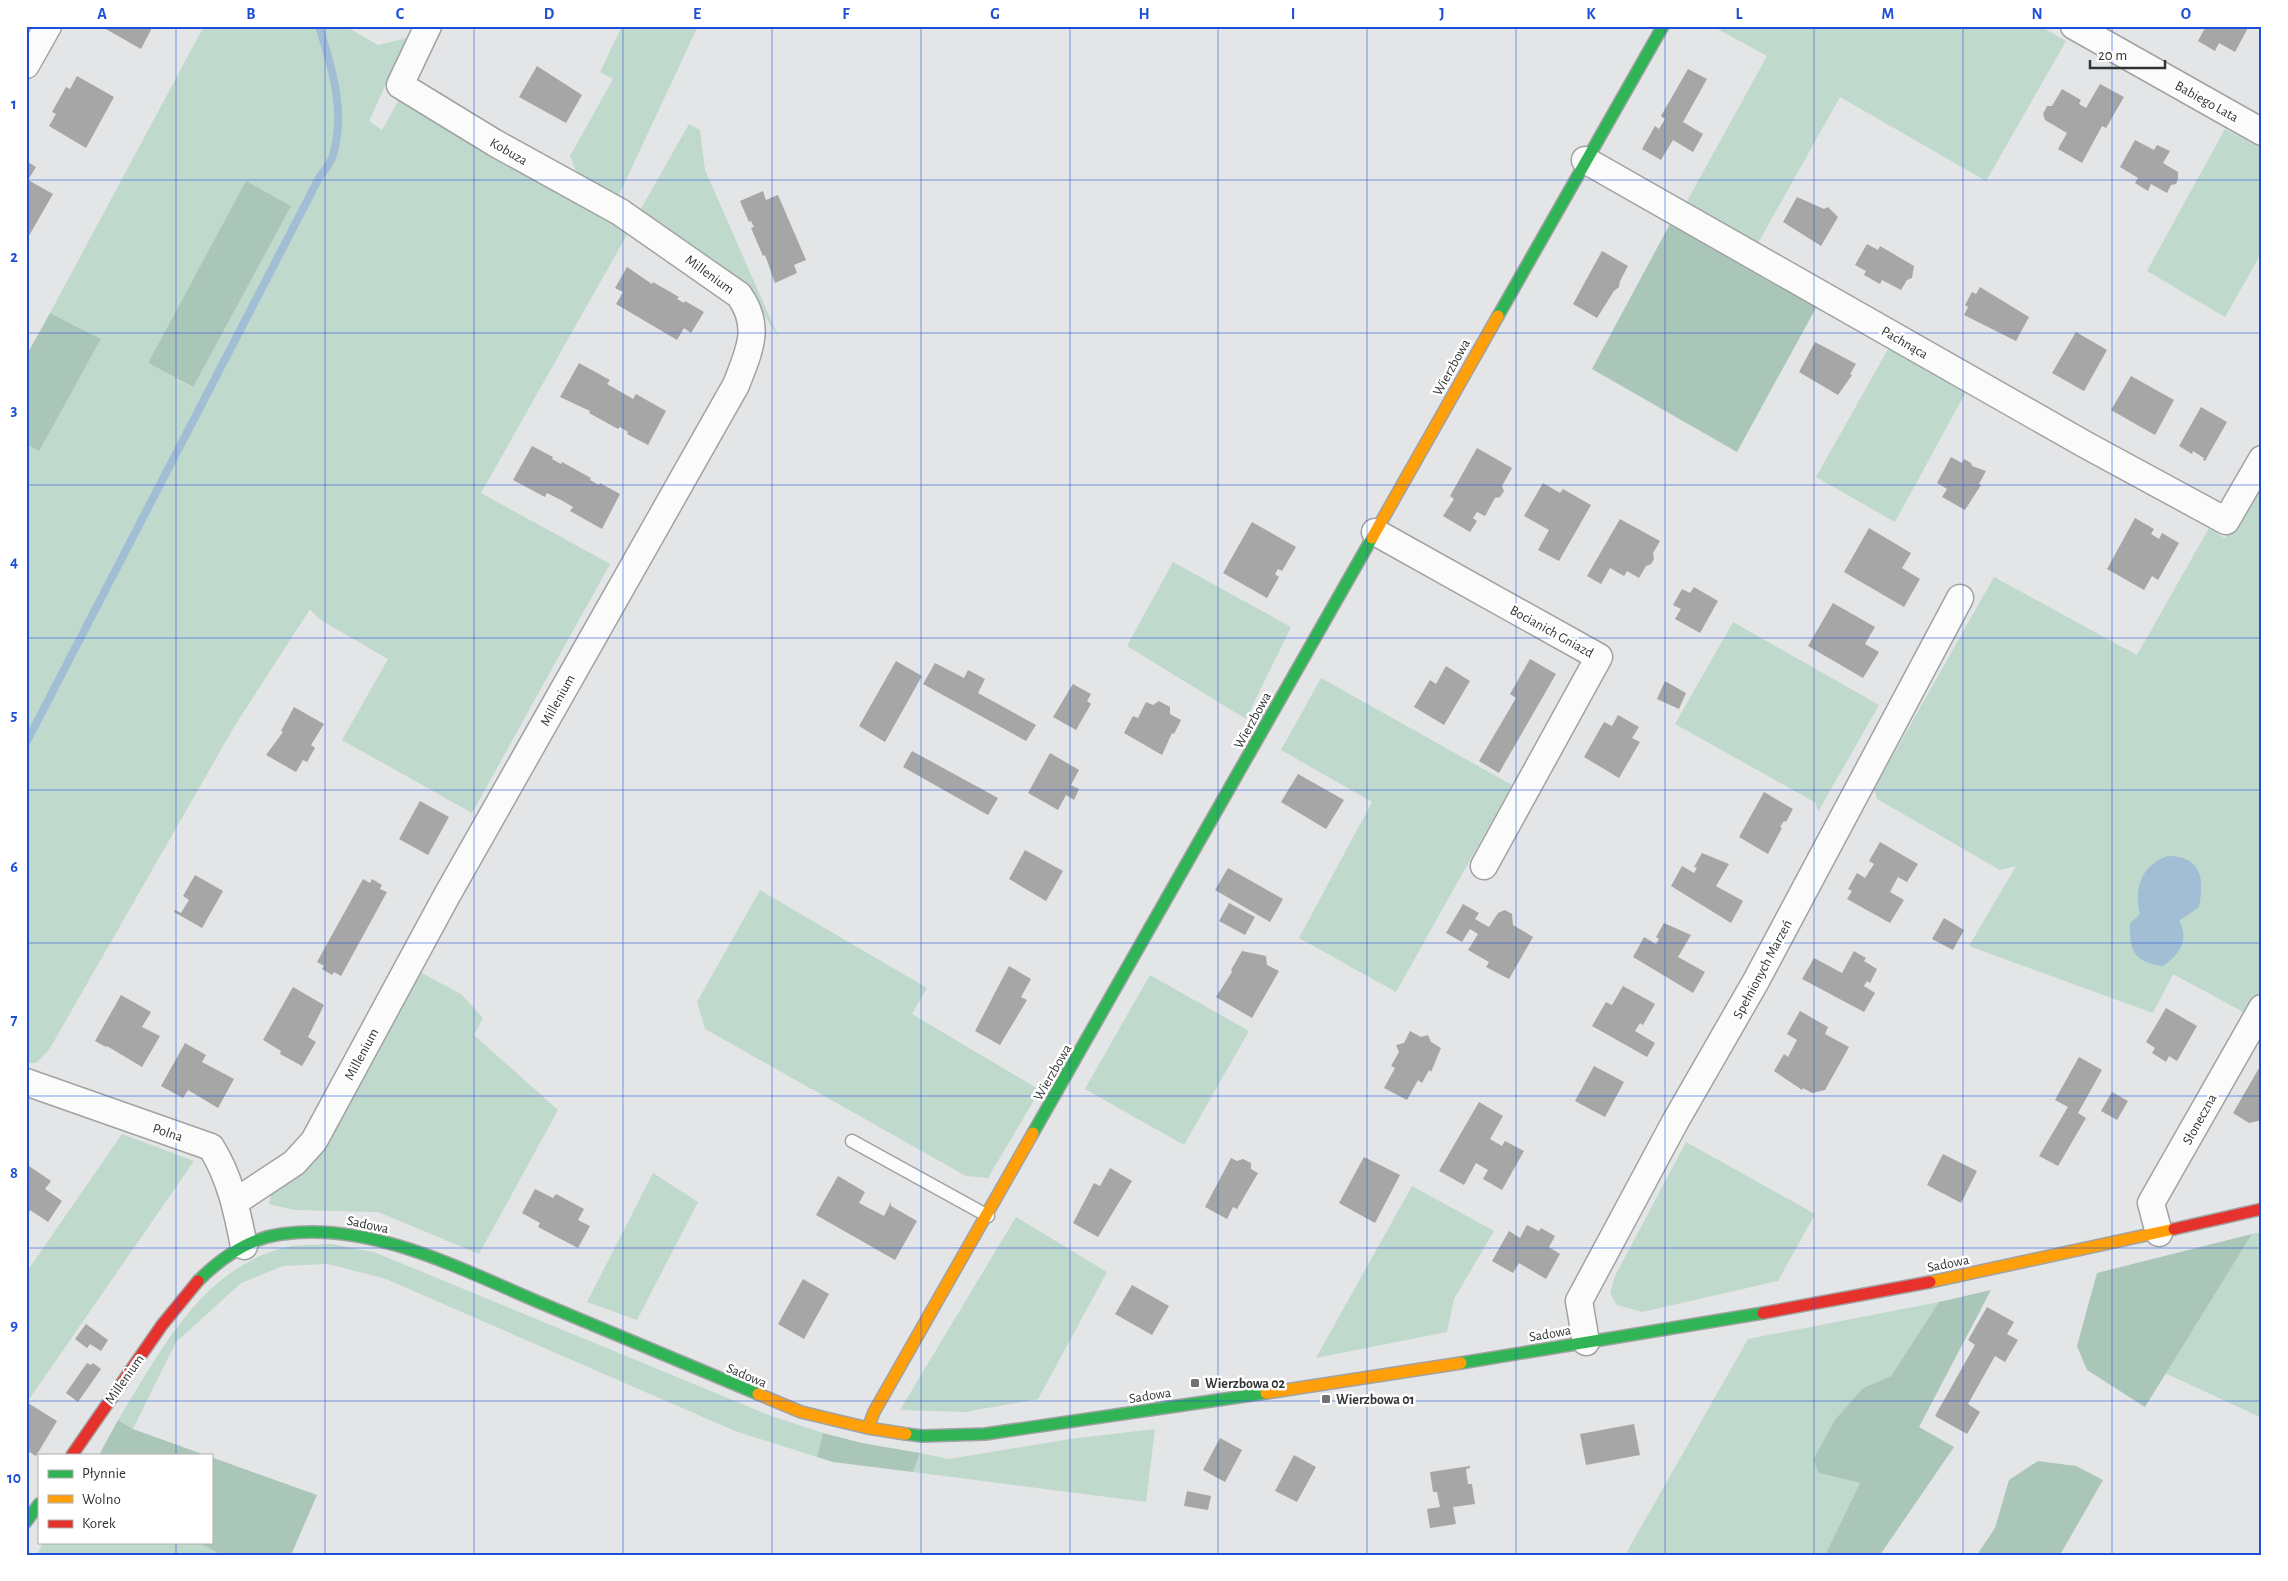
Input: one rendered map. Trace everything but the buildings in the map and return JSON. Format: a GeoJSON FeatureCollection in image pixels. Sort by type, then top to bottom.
{"type":"FeatureCollection","features":[{"type":"Feature","properties":{"kind":"street"},"geometry":{"type":"LineString","coordinates":[[26,65],[48,26]]}},
{"type":"Feature","properties":{"kind":"street","name":"Kobuza"},"geometry":{"type":"LineString","coordinates":[[428,26],[400,85],[495,143],[620,212]]}},
{"type":"Feature","properties":{"kind":"street","name":"Wierzbowa"},"geometry":{"type":"LineString","coordinates":[[868,1428],[874,1412],[988,1216],[1585,160],[1663,26]]}},
{"type":"Feature","properties":{"kind":"street","name":"Babiego Lata"},"geometry":{"type":"LineString","coordinates":[[2074,26],[2262,132]]}},
{"type":"Feature","properties":{"kind":"street","name":"Pachnąca"},"geometry":{"type":"LineString","coordinates":[[1585,160],[2086,445],[2226,521],[2262,459]]}},
{"type":"Feature","properties":{"kind":"street","name":"Millenium"},"geometry":{"type":"LineString","coordinates":[[235,1202],[294,1163],[314,1142],[446,897],[731,394],[750,349],[753,322],[748,308],[739,295],[620,212]]}},
{"type":"Feature","properties":{"kind":"street","name":"Bocianich Gniazd"},"geometry":{"type":"LineString","coordinates":[[1375,532],[1599,657],[1484,866]]}},
{"type":"Feature","properties":{"kind":"street","name":"Spełnionych Marzeń"},"geometry":{"type":"LineString","coordinates":[[1586,1342],[1580,1301],[1675,1122],[1756,981],[1960,598]]}},
{"type":"Feature","properties":{"kind":"street","name":"Słoneczna"},"geometry":{"type":"LineString","coordinates":[[2159,1233],[2152,1204],[2262,1008]]}},
{"type":"Feature","properties":{"kind":"street","name":"Polna"},"geometry":{"type":"LineString","coordinates":[[26,1082],[210,1147],[220,1162],[235,1202],[244,1246]]}},
{"type":"Feature","properties":{"kind":"street","name":"Sadowa"},"geometry":{"type":"LineString","coordinates":[[244,1246],[281,1234],[314,1232],[346,1234],[393,1245],[494,1284],[780,1405],[800,1412],[868,1428],[922,1436],[985,1434],[1586,1342],[1844,1299],[1971,1274],[2262,1209]]}},
{"type":"Feature","properties":{"kind":"street","name":"Millenium"},"geometry":{"type":"LineString","coordinates":[[73,1454],[162,1325],[191,1288],[224,1258],[244,1246]]}},
{"type":"Feature","properties":{"kind":"street"},"geometry":{"type":"LineString","coordinates":[[26,1522],[38,1505]]}},
{"type":"Feature","properties":{"kind":"lane"},"geometry":{"type":"LineString","coordinates":[[852,1141],[988,1216]]}},
{"type":"Feature","properties":{"kind":"green space"},"geometry":{"type":"Polygon","coordinates":[[[204,26],[345,26],[378,45],[407,38],[369,121],[382,130],[398,101],[628,233],[481,493],[610,564],[472,813],[342,740],[388,659],[319,619],[310,609],[234,727],[49,1050],[36,1063],[26,1063],[26,444],[39,450],[101,339],[50,313],[204,26]],[[246,182],[148,363],[192,387],[290,206],[246,182]]]}},
{"type":"Feature","properties":{"kind":"green space"},"geometry":{"type":"Polygon","coordinates":[[[622,26],[698,26],[617,199],[579,178],[570,156],[613,79],[600,72],[622,26]]]}},
{"type":"Feature","properties":{"kind":"green space"},"geometry":{"type":"Polygon","coordinates":[[[1712,26],[2040,26],[2066,41],[1986,181],[1840,97],[1758,243],[1686,203],[1767,56],[1712,26]]]}},
{"type":"Feature","properties":{"kind":"green space"},"geometry":{"type":"Polygon","coordinates":[[[689,124],[700,130],[705,170],[779,338],[743,282],[713,259],[639,212],[689,124]]]}},
{"type":"Feature","properties":{"kind":"green space"},"geometry":{"type":"Polygon","coordinates":[[[2225,129],[2262,149],[2262,252],[2225,317],[2147,271],[2225,129]]]}},
{"type":"Feature","properties":{"kind":"green space"},"geometry":{"type":"Polygon","coordinates":[[[246,181],[291,206],[193,387],[148,363],[246,181]]]}},
{"type":"Feature","properties":{"kind":"green space"},"geometry":{"type":"Polygon","coordinates":[[[1671,222],[1817,306],[1737,452],[1592,369],[1671,222]]]}},
{"type":"Feature","properties":{"kind":"green space"},"geometry":{"type":"Polygon","coordinates":[[[50,313],[101,339],[39,451],[26,444],[26,356],[50,313]]]}},
{"type":"Feature","properties":{"kind":"green space"},"geometry":{"type":"Polygon","coordinates":[[[1891,344],[1967,390],[1895,522],[1816,477],[1891,344]]]}},
{"type":"Feature","properties":{"kind":"green space"},"geometry":{"type":"Polygon","coordinates":[[[2262,473],[2262,992],[2249,1015],[2173,974],[2153,1013],[1969,946],[2016,866],[2000,870],[1877,799],[1874,789],[1994,577],[2137,655],[2209,528],[2225,538],[2262,473]]]}},
{"type":"Feature","properties":{"kind":"green space"},"geometry":{"type":"Polygon","coordinates":[[[1173,562],[1291,627],[1246,719],[1127,646],[1173,562]]]}},
{"type":"Feature","properties":{"kind":"green space"},"geometry":{"type":"Polygon","coordinates":[[[1733,622],[1879,705],[1818,812],[1816,803],[1675,724],[1733,622]]]}},
{"type":"Feature","properties":{"kind":"green space"},"geometry":{"type":"Polygon","coordinates":[[[1321,678],[1512,785],[1396,992],[1299,938],[1372,802],[1281,750],[1321,678]]]}},
{"type":"Feature","properties":{"kind":"green space"},"geometry":{"type":"Polygon","coordinates":[[[760,890],[927,988],[912,1014],[1040,1090],[988,1178],[966,1176],[705,1029],[697,1002],[760,890]]]}},
{"type":"Feature","properties":{"kind":"green space"},"geometry":{"type":"Polygon","coordinates":[[[420,972],[461,994],[483,1018],[474,1035],[558,1110],[479,1254],[378,1212],[294,1210],[269,1204],[272,1188],[329,1142],[420,972]]]}},
{"type":"Feature","properties":{"kind":"green space"},"geometry":{"type":"Polygon","coordinates":[[[1150,975],[1249,1031],[1184,1145],[1085,1089],[1150,975]]]}},
{"type":"Feature","properties":{"kind":"green space"},"geometry":{"type":"Polygon","coordinates":[[[122,1134],[194,1161],[30,1398],[26,1395],[26,1273],[122,1134]]]}},
{"type":"Feature","properties":{"kind":"green space"},"geometry":{"type":"Polygon","coordinates":[[[1686,1142],[1815,1214],[1778,1281],[1642,1312],[1617,1305],[1610,1293],[1615,1276],[1686,1142]]]}},
{"type":"Feature","properties":{"kind":"green space"},"geometry":{"type":"Polygon","coordinates":[[[653,1173],[698,1202],[637,1320],[587,1302],[653,1173]]]}},
{"type":"Feature","properties":{"kind":"green space"},"geometry":{"type":"Polygon","coordinates":[[[1412,1186],[1494,1231],[1454,1299],[1447,1332],[1316,1358],[1412,1186]]]}},
{"type":"Feature","properties":{"kind":"green space"},"geometry":{"type":"Polygon","coordinates":[[[1016,1217],[1107,1272],[1038,1399],[965,1412],[900,1410],[1016,1217]]]}},
{"type":"Feature","properties":{"kind":"green space"},"geometry":{"type":"Polygon","coordinates":[[[2262,1232],[2262,1418],[2165,1373],[2252,1234],[2262,1232]]]}},
{"type":"Feature","properties":{"kind":"green space"},"geometry":{"type":"Polygon","coordinates":[[[2252,1234],[2145,1407],[2087,1370],[2077,1346],[2097,1273],[2252,1234]]]}},
{"type":"Feature","properties":{"kind":"green space"},"geometry":{"type":"Polygon","coordinates":[[[332,1244],[374,1252],[771,1416],[823,1433],[817,1457],[735,1431],[386,1279],[328,1264],[283,1266],[241,1283],[176,1342],[133,1429],[118,1420],[150,1367],[186,1315],[207,1293],[231,1273],[257,1257],[287,1247],[332,1244]]]}},
{"type":"Feature","properties":{"kind":"green space"},"geometry":{"type":"Polygon","coordinates":[[[1991,1290],[1919,1427],[1954,1447],[1880,1555],[1825,1555],[1860,1483],[1819,1473],[1813,1460],[1835,1420],[1863,1388],[1891,1376],[1939,1302],[1991,1290]]]}},
{"type":"Feature","properties":{"kind":"green space"},"geometry":{"type":"Polygon","coordinates":[[[1939,1302],[1891,1376],[1863,1388],[1819,1473],[1860,1483],[1825,1555],[1625,1555],[1748,1339],[1939,1302]]]}},
{"type":"Feature","properties":{"kind":"green space"},"geometry":{"type":"Polygon","coordinates":[[[118,1420],[133,1429],[202,1454],[100,1454],[118,1420]]]}},
{"type":"Feature","properties":{"kind":"green space"},"geometry":{"type":"Polygon","coordinates":[[[1155,1429],[1146,1502],[913,1472],[920,1453],[949,1459],[1070,1439],[1155,1429]]]}},
{"type":"Feature","properties":{"kind":"green space"},"geometry":{"type":"Polygon","coordinates":[[[823,1433],[862,1443],[920,1453],[913,1472],[833,1462],[817,1457],[823,1433]]]}},
{"type":"Feature","properties":{"kind":"green space"},"geometry":{"type":"Polygon","coordinates":[[[212,1457],[317,1495],[291,1555],[221,1555],[202,1544],[212,1544],[212,1457]]]}},
{"type":"Feature","properties":{"kind":"green space"},"geometry":{"type":"Polygon","coordinates":[[[2038,1461],[2076,1466],[2103,1480],[2060,1555],[1977,1555],[1995,1528],[2009,1480],[2038,1461]]]}},
{"type":"Feature","properties":{"kind":"green space"},"geometry":{"type":"Polygon","coordinates":[[[43,1544],[202,1544],[221,1555],[36,1555],[43,1544]]]}},
{"type":"Feature","properties":{"kind":"water"},"geometry":{"type":"Polygon","coordinates":[[[2168,856],[2179,857],[2194,864],[2201,878],[2201,896],[2199,907],[2179,921],[2182,928],[2183,941],[2174,957],[2163,966],[2145,962],[2135,954],[2132,948],[2130,923],[2140,914],[2138,904],[2139,887],[2146,871],[2151,865],[2168,856]]]}},
{"type":"Feature","properties":{"kind":"waterway"},"geometry":{"type":"LineString","coordinates":[[26,743],[319,178],[332,158],[337,138],[338,106],[333,74],[319,26]]}},
{"type":"Feature","properties":{"kind":"traffic: fast"},"geometry":{"type":"LineString","coordinates":[[1498,316],[1663,26]]}},
{"type":"Feature","properties":{"kind":"traffic: fast"},"geometry":{"type":"LineString","coordinates":[[1033,1133],[1372,538]]}},
{"type":"Feature","properties":{"kind":"traffic: fast"},"geometry":{"type":"LineString","coordinates":[[198,1281],[236,1251],[270,1236],[316,1232],[351,1235],[419,1252],[758,1394]]}},
{"type":"Feature","properties":{"kind":"traffic: fast"},"geometry":{"type":"LineString","coordinates":[[1461,1363],[1763,1313]]}},
{"type":"Feature","properties":{"kind":"traffic: fast"},"geometry":{"type":"LineString","coordinates":[[906,1434],[922,1436],[985,1434],[1266,1393]]}},
{"type":"Feature","properties":{"kind":"traffic: fast"},"geometry":{"type":"LineString","coordinates":[[26,1522],[38,1505]]}},
{"type":"Feature","properties":{"kind":"traffic: slow"},"geometry":{"type":"LineString","coordinates":[[1372,538],[1498,316]]}},
{"type":"Feature","properties":{"kind":"traffic: slow"},"geometry":{"type":"LineString","coordinates":[[868,1428],[874,1412],[1033,1133]]}},
{"type":"Feature","properties":{"kind":"traffic: slow"},"geometry":{"type":"LineString","coordinates":[[1930,1282],[2174,1229]]}},
{"type":"Feature","properties":{"kind":"traffic: slow"},"geometry":{"type":"LineString","coordinates":[[1266,1393],[1461,1363]]}},
{"type":"Feature","properties":{"kind":"traffic: slow"},"geometry":{"type":"LineString","coordinates":[[758,1394],[801,1412],[868,1428],[906,1434]]}},
{"type":"Feature","properties":{"kind":"traffic: jam"},"geometry":{"type":"LineString","coordinates":[[2174,1229],[2262,1209]]}},
{"type":"Feature","properties":{"kind":"traffic: jam"},"geometry":{"type":"LineString","coordinates":[[73,1454],[162,1325],[198,1281]]}},
{"type":"Feature","properties":{"kind":"traffic: jam"},"geometry":{"type":"LineString","coordinates":[[1763,1313],[1930,1282]]}},
{"type":"Feature","properties":{"kind":"place","name":"Wierzbowa 02"},"geometry":{"type":"Point","coordinates":[1195,1383]}},
{"type":"Feature","properties":{"kind":"place","name":"Wierzbowa 01"},"geometry":{"type":"Point","coordinates":[1326,1399]}}]}
